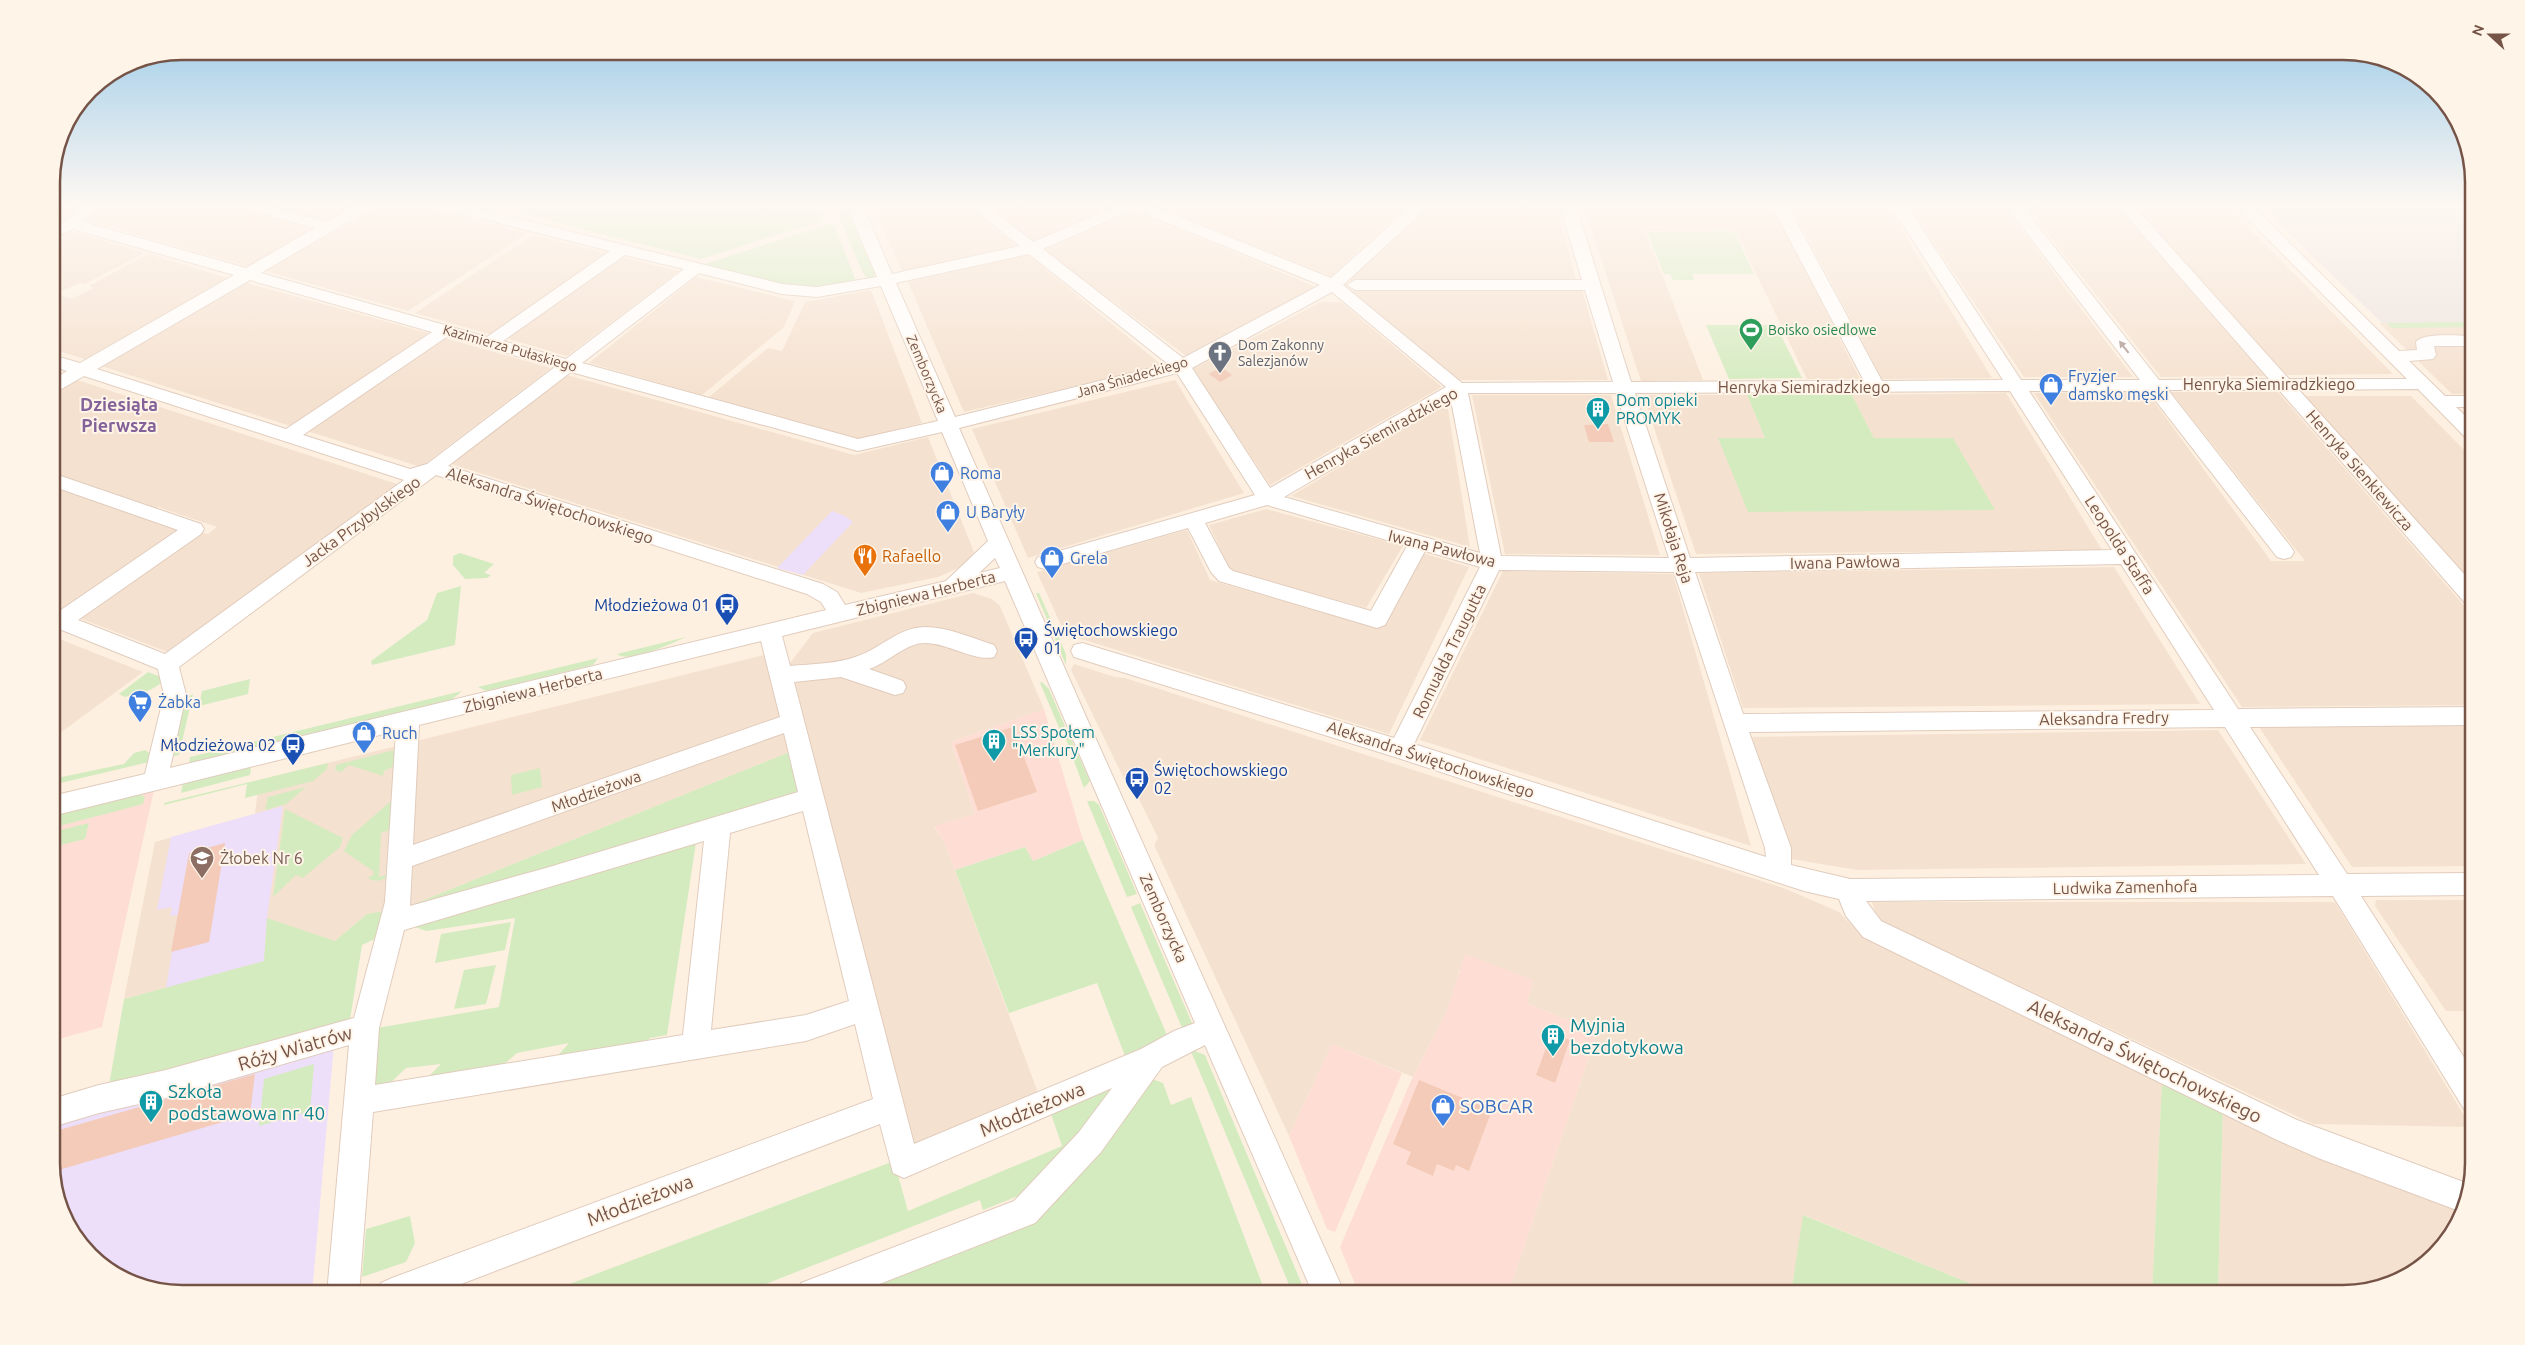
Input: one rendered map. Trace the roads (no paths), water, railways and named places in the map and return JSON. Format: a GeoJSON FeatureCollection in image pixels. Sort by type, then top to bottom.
{"type":"FeatureCollection","features":[{"type":"Feature","properties":{"kind":"street","name":"Kazimierza Pułaskiego"},"geometry":{"type":"LineString","coordinates":[[229,269],[852,444],[865,444],[948,425]]}},
{"type":"Feature","properties":{"kind":"street"},"geometry":{"type":"LineString","coordinates":[[60,382],[256,269]]}},
{"type":"Feature","properties":{"kind":"street"},"geometry":{"type":"LineString","coordinates":[[491,342],[595,269]]}},
{"type":"Feature","properties":{"kind":"street","name":"Jacka Przybylskiego"},"geometry":{"type":"LineString","coordinates":[[167,664],[433,468],[696,269]]}},
{"type":"Feature","properties":{"kind":"street"},"geometry":{"type":"LineString","coordinates":[[700,269],[800,292],[817,292],[887,280],[937,269]]}},
{"type":"Feature","properties":{"kind":"street","name":"Zemborzycka"},"geometry":{"type":"LineString","coordinates":[[882,269],[948,425],[1324,1285]]}},
{"type":"Feature","properties":{"kind":"street"},"geometry":{"type":"LineString","coordinates":[[1057,269],[1182,366],[1258,487],[1268,498]]}},
{"type":"Feature","properties":{"kind":"street"},"geometry":{"type":"LineString","coordinates":[[1293,269],[1333,285],[1458,388],[1492,563]]}},
{"type":"Feature","properties":{"kind":"street","name":"Jana Śniadeckiego"},"geometry":{"type":"LineString","coordinates":[[948,425],[1182,366],[1333,285],[1351,269]]}},
{"type":"Feature","properties":{"kind":"street","name":"Mikołaja Reja"},"geometry":{"type":"LineString","coordinates":[[1587,269],[1734,723],[1778,848],[1778,871]]}},
{"type":"Feature","properties":{"kind":"street"},"geometry":{"type":"LineString","coordinates":[[1813,269],[1876,387]]}},
{"type":"Feature","properties":{"kind":"street","name":"Leopolda Staffa"},"geometry":{"type":"LineString","coordinates":[[1940,269],[2129,557],[2340,886],[2465,1086]]}},
{"type":"Feature","properties":{"kind":"street"},"geometry":{"type":"LineString","coordinates":[[2063,269],[2284,552]]}},
{"type":"Feature","properties":{"kind":"street","name":"Henryka Sienkiewicza"},"geometry":{"type":"LineString","coordinates":[[2182,269],[2465,589]]}},
{"type":"Feature","properties":{"kind":"street"},"geometry":{"type":"LineString","coordinates":[[2306,269],[2465,427]]}},
{"type":"Feature","properties":{"kind":"street"},"geometry":{"type":"LineString","coordinates":[[1355,285],[1592,285]]}},
{"type":"Feature","properties":{"kind":"street"},"geometry":{"type":"LineString","coordinates":[[289,436],[446,330]]}},
{"type":"Feature","properties":{"kind":"street"},"geometry":{"type":"LineString","coordinates":[[2394,356],[2427,355],[2425,342],[2427,341],[2465,340]]}},
{"type":"Feature","properties":{"kind":"street","name":"Aleksandra Świętochowskiego"},"geometry":{"type":"LineString","coordinates":[[60,362],[410,476],[433,468],[814,589],[829,597],[840,614]]}},
{"type":"Feature","properties":{"kind":"street","name":"Henryka Siemiradzkiego"},"geometry":{"type":"LineString","coordinates":[[1045,562],[1268,498],[1458,388],[2422,384]]}},
{"type":"Feature","properties":{"kind":"street"},"geometry":{"type":"LineString","coordinates":[[2439,402],[2465,401]]}},
{"type":"Feature","properties":{"kind":"street"},"geometry":{"type":"LineString","coordinates":[[60,482],[194,529],[60,617]]}},
{"type":"Feature","properties":{"kind":"street","name":"Iwana Pawłowa"},"geometry":{"type":"LineString","coordinates":[[1268,498],[1492,563],[1684,564],[2129,557]]}},
{"type":"Feature","properties":{"kind":"street"},"geometry":{"type":"LineString","coordinates":[[1194,520],[1221,572],[1226,576],[1377,620],[1419,543]]}},
{"type":"Feature","properties":{"kind":"street"},"geometry":{"type":"LineString","coordinates":[[952,586],[1000,542]]}},
{"type":"Feature","properties":{"kind":"street","name":"Romualda Traugutta"},"geometry":{"type":"LineString","coordinates":[[1400,749],[1492,563]]}},
{"type":"Feature","properties":{"kind":"street","name":"Zbigniewa Herberta"},"geometry":{"type":"LineString","coordinates":[[60,804],[408,721],[1013,572]]}},
{"type":"Feature","properties":{"kind":"street"},"geometry":{"type":"LineString","coordinates":[[60,622],[167,664],[175,695],[155,781]]}},
{"type":"Feature","properties":{"kind":"street","name":"Młodzieżowa"},"geometry":{"type":"LineString","coordinates":[[770,632],[904,1163],[1151,1058],[1184,1040],[1212,1030]]}},
{"type":"Feature","properties":{"kind":"street"},"geometry":{"type":"LineString","coordinates":[[781,675],[841,668],[875,658],[900,642],[916,636],[937,636],[986,651]]}},
{"type":"Feature","properties":{"kind":"street","name":"Aleksandra Świętochowskiego"},"geometry":{"type":"LineString","coordinates":[[1082,651],[1400,749],[1778,871]]}},
{"type":"Feature","properties":{"kind":"street"},"geometry":{"type":"LineString","coordinates":[[841,668],[894,687]]}},
{"type":"Feature","properties":{"kind":"street","name":"Aleksandra Fredry"},"geometry":{"type":"LineString","coordinates":[[1734,723],[2465,716]]}},
{"type":"Feature","properties":{"kind":"street"},"geometry":{"type":"LineString","coordinates":[[344,1285],[365,1028],[398,902],[408,721]]}},
{"type":"Feature","properties":{"kind":"street","name":"Młodzieżowa"},"geometry":{"type":"LineString","coordinates":[[400,860],[793,721]]}},
{"type":"Feature","properties":{"kind":"street"},"geometry":{"type":"LineString","coordinates":[[394,922],[812,798]]}},
{"type":"Feature","properties":{"kind":"street"},"geometry":{"type":"LineString","coordinates":[[696,1045],[718,826]]}},
{"type":"Feature","properties":{"kind":"street","name":"Ludwika Zamenhofa"},"geometry":{"type":"LineString","coordinates":[[1778,871],[1811,882],[1850,890],[2465,884]]}},
{"type":"Feature","properties":{"kind":"street","name":"Aleksandra Świętochowskiego"},"geometry":{"type":"LineString","coordinates":[[1850,890],[1855,908],[1872,929],[2287,1130],[2345,1154],[2460,1196]]}},
{"type":"Feature","properties":{"kind":"street"},"geometry":{"type":"LineString","coordinates":[[358,1101],[806,1028],[864,1008]]}},
{"type":"Feature","properties":{"kind":"street","name":"Róży Wiatrów"},"geometry":{"type":"LineString","coordinates":[[60,1111],[99,1099],[166,1084],[365,1028]]}},
{"type":"Feature","properties":{"kind":"street"},"geometry":{"type":"LineString","coordinates":[[835,1285],[1024,1212],[1090,1142],[1151,1058]]}},
{"type":"Feature","properties":{"kind":"street","name":"Młodzieżowa"},"geometry":{"type":"LineString","coordinates":[[416,1285],[889,1107]]}},
{"type":"Feature","properties":{"kind":"place","name":"Boisko osiedlowe"},"geometry":{"type":"Point","coordinates":[1751,351]}},
{"type":"Feature","properties":{"kind":"place","name":"Dom Zakonny Salezjanów"},"geometry":{"type":"Point","coordinates":[1220,374]}},
{"type":"Feature","properties":{"kind":"place","name":"Fryzjer damsko męski"},"geometry":{"type":"Point","coordinates":[2051,406]}},
{"type":"Feature","properties":{"kind":"place","name":"Dom opieki PROMYK"},"geometry":{"type":"Point","coordinates":[1598,430]}},
{"type":"Feature","properties":{"kind":"place","name":"Roma"},"geometry":{"type":"Point","coordinates":[942,494]}},
{"type":"Feature","properties":{"kind":"place","name":"U Baryły"},"geometry":{"type":"Point","coordinates":[948,533]}},
{"type":"Feature","properties":{"kind":"place","name":"Rafaello"},"geometry":{"type":"Point","coordinates":[865,577]}},
{"type":"Feature","properties":{"kind":"place","name":"Grela"},"geometry":{"type":"Point","coordinates":[1052,579]}},
{"type":"Feature","properties":{"kind":"place","name":"Młodzieżowa 01"},"geometry":{"type":"Point","coordinates":[727,626]}},
{"type":"Feature","properties":{"kind":"place","name":"Świętochowskiego 01"},"geometry":{"type":"Point","coordinates":[1026,660]}},
{"type":"Feature","properties":{"kind":"place","name":"Żabka"},"geometry":{"type":"Point","coordinates":[140,723]}},
{"type":"Feature","properties":{"kind":"place","name":"Ruch"},"geometry":{"type":"Point","coordinates":[364,754]}},
{"type":"Feature","properties":{"kind":"place","name":"LSS Społem \"Merkury\""},"geometry":{"type":"Point","coordinates":[994,762]}},
{"type":"Feature","properties":{"kind":"place","name":"Młodzieżowa 02"},"geometry":{"type":"Point","coordinates":[293,766]}},
{"type":"Feature","properties":{"kind":"place","name":"Świętochowskiego 02"},"geometry":{"type":"Point","coordinates":[1137,800]}},
{"type":"Feature","properties":{"kind":"place","name":"Żłobek Nr 6"},"geometry":{"type":"Point","coordinates":[202,879]}},
{"type":"Feature","properties":{"kind":"place","name":"Myjnia bezdotykowa"},"geometry":{"type":"Point","coordinates":[1553,1057]}},
{"type":"Feature","properties":{"kind":"place","name":"Szkoła podstawowa nr 40"},"geometry":{"type":"Point","coordinates":[151,1123]}},
{"type":"Feature","properties":{"kind":"place","name":"SOBCAR"},"geometry":{"type":"Point","coordinates":[1443,1127]}},
{"type":"Feature","properties":{"kind":"district","name":"Dziesiąta Pierwsza"},"geometry":{"type":"Point","coordinates":[119,414]}}]}
